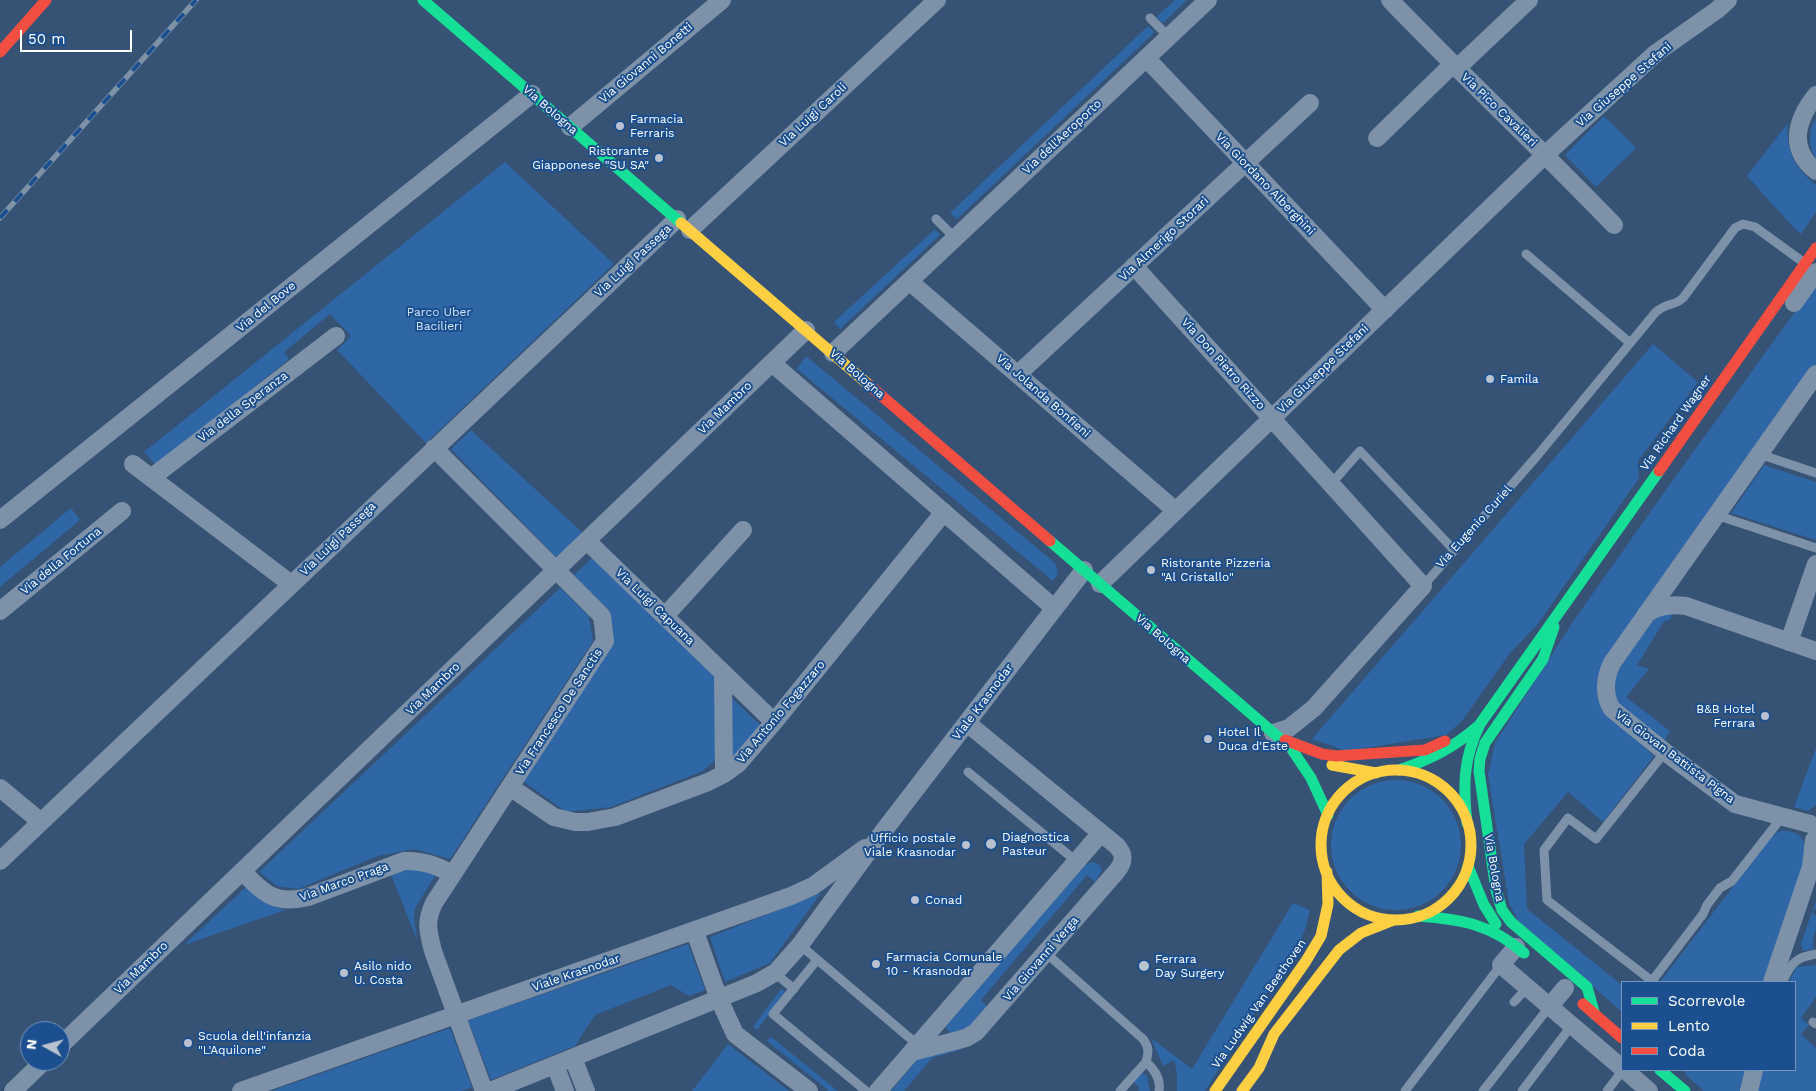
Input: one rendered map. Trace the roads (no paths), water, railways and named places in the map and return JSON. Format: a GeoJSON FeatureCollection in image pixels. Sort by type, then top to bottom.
{"type":"FeatureCollection","features":[{"type":"Feature","properties":{"kind":"street"},"geometry":{"type":"LineString","coordinates":[[0,52],[46,0]]}},
{"type":"Feature","properties":{"kind":"street","name":"Via Bologna"},"geometry":{"type":"LineString","coordinates":[[423,0],[1276,735]]}},
{"type":"Feature","properties":{"kind":"street","name":"Via Giovanni Bonetti"},"geometry":{"type":"LineString","coordinates":[[570,126],[722,0]]}},
{"type":"Feature","properties":{"kind":"street","name":"Via Luigi Caroli"},"geometry":{"type":"LineString","coordinates":[[684,225],[937,0]]}},
{"type":"Feature","properties":{"kind":"street","name":"Via dell'Aeroporto"},"geometry":{"type":"LineString","coordinates":[[833,353],[1208,0]]}},
{"type":"Feature","properties":{"kind":"street","name":"Via Pico Cavalieri"},"geometry":{"type":"LineString","coordinates":[[1390,0],[1454,67],[1546,154]]}},
{"type":"Feature","properties":{"kind":"street"},"geometry":{"type":"LineString","coordinates":[[1454,67],[1529,0]]}},
{"type":"Feature","properties":{"kind":"street","name":"Via Giuseppe Stefani"},"geometry":{"type":"LineString","coordinates":[[1100,584],[1546,154],[1656,54],[1728,0]]}},
{"type":"Feature","properties":{"kind":"street","name":"Via Giordano Alberghini"},"geometry":{"type":"LineString","coordinates":[[1146,58],[1385,310]]}},
{"type":"Feature","properties":{"kind":"street","name":"Via Pico Cavalieri"},"geometry":{"type":"LineString","coordinates":[[1377,138],[1454,67]]}},
{"type":"Feature","properties":{"kind":"street","name":"Via del Bove"},"geometry":{"type":"LineString","coordinates":[[0,520],[532,94]]}},
{"type":"Feature","properties":{"kind":"street"},"geometry":{"type":"LineString","coordinates":[[1816,94],[1802,120],[1798,133],[1798,146],[1803,158],[1816,171]]}},
{"type":"Feature","properties":{"kind":"street","name":"Via Almerigo Storari"},"geometry":{"type":"LineString","coordinates":[[1018,374],[1310,103]]}},
{"type":"Feature","properties":{"kind":"street"},"geometry":{"type":"LineString","coordinates":[[1546,154],[1614,225]]}},
{"type":"Feature","properties":{"kind":"street","name":"Via Luigi Passega"},"geometry":{"type":"LineString","coordinates":[[0,860],[434,448],[684,225]]}},
{"type":"Feature","properties":{"kind":"street"},"geometry":{"type":"LineString","coordinates":[[1740,355],[1763,347],[1810,268],[1816,248]]}},
{"type":"Feature","properties":{"kind":"street","name":"Via Don Pietro Rizzo"},"geometry":{"type":"LineString","coordinates":[[1134,266],[1422,586]]}},
{"type":"Feature","properties":{"kind":"street","name":"Via Jolanda Bonfieni"},"geometry":{"type":"LineString","coordinates":[[910,281],[1176,511]]}},
{"type":"Feature","properties":{"kind":"street","name":"Via Mambro"},"geometry":{"type":"LineString","coordinates":[[70,1036],[806,330]]}},
{"type":"Feature","properties":{"kind":"street","name":"Via della Speranza"},"geometry":{"type":"LineString","coordinates":[[151,478],[336,336]]}},
{"type":"Feature","properties":{"kind":"street","name":"Via Richard Wagner"},"geometry":{"type":"LineString","coordinates":[[1468,823],[1464,784],[1465,760],[1480,724],[1740,355]]}},
{"type":"Feature","properties":{"kind":"street"},"geometry":{"type":"LineString","coordinates":[[772,363],[1054,608]]}},
{"type":"Feature","properties":{"kind":"street","name":"Via Giovan Battista Pigna"},"geometry":{"type":"LineString","coordinates":[[1780,981],[1811,866],[1814,830],[1782,817],[1735,804],[1665,752],[1612,709],[1606,685],[1608,670],[1644,616],[1816,374]]}},
{"type":"Feature","properties":{"kind":"street","name":"Via Francesco De Sanctis"},"geometry":{"type":"LineString","coordinates":[[434,448],[602,616],[605,640],[434,903],[428,916],[428,929],[433,951],[458,1015]]}},
{"type":"Feature","properties":{"kind":"street"},"geometry":{"type":"LineString","coordinates":[[133,464],[291,584]]}},
{"type":"Feature","properties":{"kind":"street","name":"Via della Fortuna"},"geometry":{"type":"LineString","coordinates":[[0,611],[122,511]]}},
{"type":"Feature","properties":{"kind":"street","name":"Via Antonio Fogazzaro"},"geometry":{"type":"LineString","coordinates":[[510,787],[554,818],[588,822],[615,817],[708,782],[724,774],[738,764],[774,722],[944,512]]}},
{"type":"Feature","properties":{"kind":"street"},"geometry":{"type":"LineString","coordinates":[[665,616],[743,530]]}},
{"type":"Feature","properties":{"kind":"street","name":"Via Luigi Capuana"},"geometry":{"type":"LineString","coordinates":[[588,541],[774,722]]}},
{"type":"Feature","properties":{"kind":"street"},"geometry":{"type":"LineString","coordinates":[[1789,642],[1816,564]]}},
{"type":"Feature","properties":{"kind":"street","name":"Viale Krasnodar"},"geometry":{"type":"LineString","coordinates":[[490,1091],[719,999],[775,973],[800,945],[882,833],[1084,570]]}},
{"type":"Feature","properties":{"kind":"street","name":"Via Eugenio Curiel"},"geometry":{"type":"LineString","coordinates":[[1276,735],[1290,728],[1314,708],[1422,586]]}},
{"type":"Feature","properties":{"kind":"street"},"geometry":{"type":"LineString","coordinates":[[1644,616],[1651,610],[1677,605],[1816,652]]}},
{"type":"Feature","properties":{"kind":"street","name":"Via Bologna"},"geometry":{"type":"LineString","coordinates":[[1558,614],[1543,659],[1485,743],[1480,759],[1479,771],[1496,890],[1502,910],[1518,928],[1587,986],[1596,1015]]}},
{"type":"Feature","properties":{"kind":"street","name":"Via Richard Wagner"},"geometry":{"type":"LineString","coordinates":[[1518,649],[1558,614]]}},
{"type":"Feature","properties":{"kind":"street"},"geometry":{"type":"LineString","coordinates":[[723,673],[724,774]]}},
{"type":"Feature","properties":{"kind":"street","name":"Via Eugenio Curiel"},"geometry":{"type":"LineString","coordinates":[[1297,748],[1314,708]]}},
{"type":"Feature","properties":{"kind":"street"},"geometry":{"type":"LineString","coordinates":[[1276,735],[1297,748],[1336,756],[1425,750],[1448,740],[1466,721]]}},
{"type":"Feature","properties":{"kind":"street","name":"Via Giovanni Verga"},"geometry":{"type":"LineString","coordinates":[[915,1048],[966,1038],[976,1032],[1120,866],[1123,856],[1122,851],[1101,833],[967,723]]}},
{"type":"Feature","properties":{"kind":"street","name":"Via Richard Wagner"},"geometry":{"type":"LineString","coordinates":[[1399,770],[1429,760],[1445,752],[1464,740],[1480,724]]}},
{"type":"Feature","properties":{"kind":"street"},"geometry":{"type":"LineString","coordinates":[[1297,748],[1328,815]]}},
{"type":"Feature","properties":{"kind":"street","name":"Via Bologna"},"geometry":{"type":"LineString","coordinates":[[1297,748],[1324,763],[1376,773]]}},
{"type":"Feature","properties":{"kind":"street","name":"Via Bologna"},"geometry":{"type":"LineString","coordinates":[[1399,770],[1424,776],[1443,787],[1461,807],[1468,823],[1471,849],[1468,866],[1462,879],[1450,896],[1438,907],[1418,916],[1394,920],[1374,916],[1355,907],[1337,890],[1326,871],[1322,840],[1328,815],[1350,786],[1376,773],[1399,770]]}},
{"type":"Feature","properties":{"kind":"street"},"geometry":{"type":"LineString","coordinates":[[0,788],[40,822]]}},
{"type":"Feature","properties":{"kind":"street","name":"Viale Krasnodar"},"geometry":{"type":"LineString","coordinates":[[241,1091],[695,932],[791,896],[813,886],[851,859],[882,833]]}},
{"type":"Feature","properties":{"kind":"street"},"geometry":{"type":"LineString","coordinates":[[878,1091],[1101,833]]}},
{"type":"Feature","properties":{"kind":"street","name":"Via Marco Praga"},"geometry":{"type":"LineString","coordinates":[[242,871],[262,891],[278,899],[292,901],[308,897],[404,861],[426,862],[453,874]]}},
{"type":"Feature","properties":{"kind":"street","name":"Via Bologna"},"geometry":{"type":"LineString","coordinates":[[1468,866],[1484,905],[1512,943]]}},
{"type":"Feature","properties":{"kind":"street","name":"Via Ludwig Van Beethoven"},"geometry":{"type":"LineString","coordinates":[[1215,1091],[1306,961],[1321,936],[1328,904],[1326,871]]}},
{"type":"Feature","properties":{"kind":"street"},"geometry":{"type":"LineString","coordinates":[[1780,981],[1816,883]]}},
{"type":"Feature","properties":{"kind":"street","name":"Via Bologna"},"geometry":{"type":"LineString","coordinates":[[1418,916],[1467,922],[1486,928],[1512,943],[1530,958]]}},
{"type":"Feature","properties":{"kind":"street"},"geometry":{"type":"LineString","coordinates":[[1242,1091],[1259,1068],[1274,1034],[1339,950],[1361,933],[1394,920]]}},
{"type":"Feature","properties":{"kind":"street"},"geometry":{"type":"LineString","coordinates":[[695,932],[719,999],[735,1034],[809,1091]]}},
{"type":"Feature","properties":{"kind":"street"},"geometry":{"type":"LineString","coordinates":[[1512,943],[1501,965],[1621,1067]]}},
{"type":"Feature","properties":{"kind":"street"},"geometry":{"type":"LineString","coordinates":[[1550,1006],[1568,991],[1621,1037]]}},
{"type":"Feature","properties":{"kind":"street"},"geometry":{"type":"LineString","coordinates":[[458,1015],[484,1091]]}},
{"type":"Feature","properties":{"kind":"street"},"geometry":{"type":"LineString","coordinates":[[573,1058],[586,1091]]}},
{"type":"Feature","properties":{"kind":"street"},"geometry":{"type":"LineString","coordinates":[[555,1065],[565,1091]]}},
{"type":"Feature","properties":{"kind":"street"},"geometry":{"type":"LineString","coordinates":[[13,1091],[34,1071]]}},
{"type":"Feature","properties":{"kind":"street"},"geometry":{"type":"LineString","coordinates":[[1625,1071],[1649,1091]]}},
{"type":"Feature","properties":{"kind":"street"},"geometry":{"type":"LineString","coordinates":[[1661,1071],[1685,1091]]}},
{"type":"Feature","properties":{"kind":"street"},"geometry":{"type":"LineString","coordinates":[[1749,1091],[1754,1071]]}},
{"type":"Feature","properties":{"kind":"lane"},"geometry":{"type":"LineString","coordinates":[[1150,18],[1169,37]]}},
{"type":"Feature","properties":{"kind":"lane"},"geometry":{"type":"LineString","coordinates":[[936,219],[955,238]]}},
{"type":"Feature","properties":{"kind":"lane","name":"Via Eugenio Curiel"},"geometry":{"type":"LineString","coordinates":[[1422,586],[1546,446],[1660,308],[1677,302],[1682,298],[1731,231],[1739,225],[1747,224],[1810,268]]}},
{"type":"Feature","properties":{"kind":"lane"},"geometry":{"type":"LineString","coordinates":[[1526,254],[1630,343]]}},
{"type":"Feature","properties":{"kind":"lane"},"geometry":{"type":"LineString","coordinates":[[1332,484],[1360,451],[1454,550]]}},
{"type":"Feature","properties":{"kind":"lane"},"geometry":{"type":"LineString","coordinates":[[1759,454],[1816,474]]}},
{"type":"Feature","properties":{"kind":"lane"},"geometry":{"type":"LineString","coordinates":[[1716,515],[1816,548]]}},
{"type":"Feature","properties":{"kind":"lane"},"geometry":{"type":"LineString","coordinates":[[1665,752],[1596,839],[1568,818],[1544,850],[1547,900],[1652,981],[1704,914],[1707,905],[1720,888],[1732,881],[1782,817]]}},
{"type":"Feature","properties":{"kind":"lane"},"geometry":{"type":"LineString","coordinates":[[968,772],[1076,861]]}},
{"type":"Feature","properties":{"kind":"lane"},"geometry":{"type":"LineString","coordinates":[[800,945],[915,1048]]}},
{"type":"Feature","properties":{"kind":"lane"},"geometry":{"type":"LineString","coordinates":[[1046,953],[1148,1045],[1146,1062],[1120,1091]]}},
{"type":"Feature","properties":{"kind":"lane"},"geometry":{"type":"LineString","coordinates":[[1780,981],[1789,966],[1794,962],[1804,956],[1816,954]]}},
{"type":"Feature","properties":{"kind":"lane"},"geometry":{"type":"LineString","coordinates":[[817,960],[773,1014],[866,1091]]}},
{"type":"Feature","properties":{"kind":"lane"},"geometry":{"type":"LineString","coordinates":[[1405,1091],[1501,965]]}},
{"type":"Feature","properties":{"kind":"lane"},"geometry":{"type":"LineString","coordinates":[[775,973],[794,989]]}},
{"type":"Feature","properties":{"kind":"lane"},"geometry":{"type":"LineString","coordinates":[[1514,1002],[1528,987]]}},
{"type":"Feature","properties":{"kind":"lane"},"geometry":{"type":"LineString","coordinates":[[1483,1091],[1550,1006]]}},
{"type":"Feature","properties":{"kind":"lane"},"geometry":{"type":"LineString","coordinates":[[1522,1091],[1572,1026]]}},
{"type":"Feature","properties":{"kind":"lane"},"geometry":{"type":"LineString","coordinates":[[1146,1062],[1152,1067],[1157,1076],[1160,1085],[1159,1091]]}},
{"type":"Feature","properties":{"kind":"lane"},"geometry":{"type":"LineString","coordinates":[[1607,1091],[1622,1071]]}},
{"type":"Feature","properties":{"kind":"railway"},"geometry":{"type":"LineString","coordinates":[[0,218],[196,0]]}},
{"type":"Feature","properties":{"kind":"place","name":"Farmacia Ferraris"},"geometry":{"type":"Point","coordinates":[620,126]}},
{"type":"Feature","properties":{"kind":"place","name":"Ristorante Giapponese \"SU SA\""},"geometry":{"type":"Point","coordinates":[659,158]}},
{"type":"Feature","properties":{"kind":"place","name":"Famila"},"geometry":{"type":"Point","coordinates":[1490,379]}},
{"type":"Feature","properties":{"kind":"place","name":"Ristorante Pizzeria \"Al Cristallo\""},"geometry":{"type":"Point","coordinates":[1151,570]}},
{"type":"Feature","properties":{"kind":"place","name":"B&B Hotel Ferrara"},"geometry":{"type":"Point","coordinates":[1765,716]}},
{"type":"Feature","properties":{"kind":"place","name":"Hotel Il Duca d'Este"},"geometry":{"type":"Point","coordinates":[1208,739]}},
{"type":"Feature","properties":{"kind":"place","name":"Diagnostica Pasteur"},"geometry":{"type":"Point","coordinates":[991,844]}},
{"type":"Feature","properties":{"kind":"place","name":"Ufficio postale Viale Krasnodar"},"geometry":{"type":"Point","coordinates":[966,845]}},
{"type":"Feature","properties":{"kind":"place","name":"Conad"},"geometry":{"type":"Point","coordinates":[915,900]}},
{"type":"Feature","properties":{"kind":"place","name":"Farmacia Comunale 10 - Krasnodar"},"geometry":{"type":"Point","coordinates":[876,964]}},
{"type":"Feature","properties":{"kind":"place","name":"Ferrara Day Surgery"},"geometry":{"type":"Point","coordinates":[1144,966]}},
{"type":"Feature","properties":{"kind":"place","name":"Asilo nido U. Costa"},"geometry":{"type":"Point","coordinates":[344,973]}},
{"type":"Feature","properties":{"kind":"place","name":"Scuola dell'infanzia \"L'Aquilone\""},"geometry":{"type":"Point","coordinates":[188,1043]}},
{"type":"Feature","properties":{"kind":"park label","name":"Parco Uber Bacilieri"},"geometry":{"type":"Point","coordinates":[439,319]}}]}
